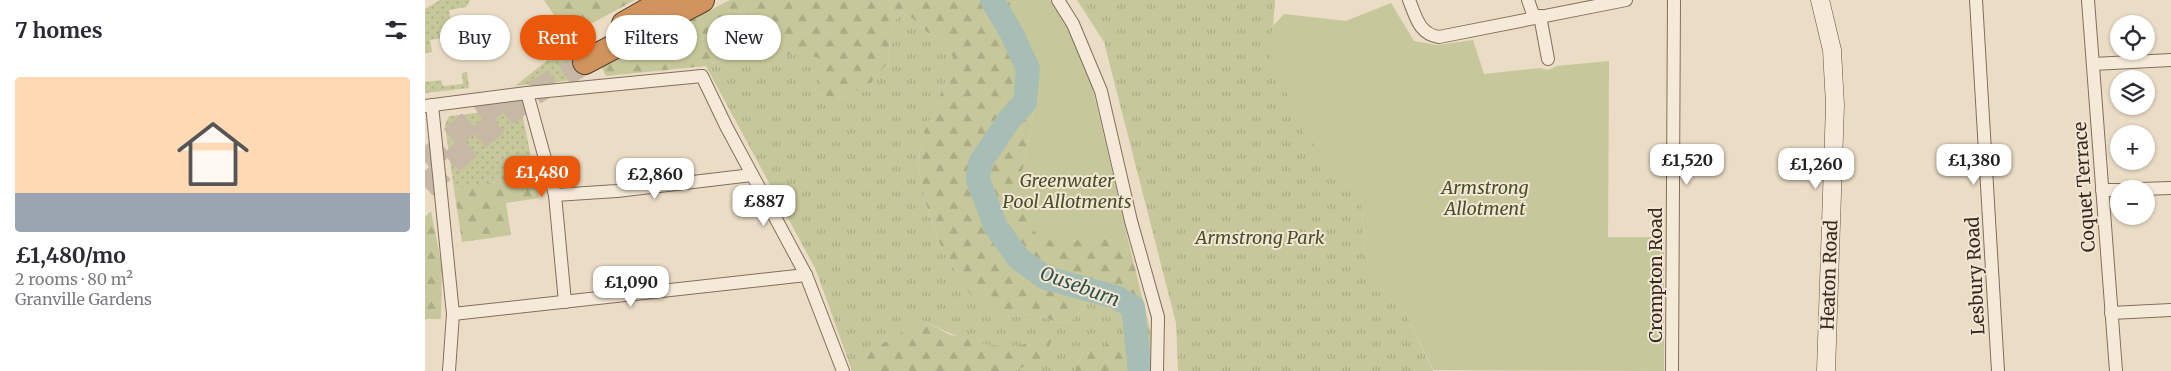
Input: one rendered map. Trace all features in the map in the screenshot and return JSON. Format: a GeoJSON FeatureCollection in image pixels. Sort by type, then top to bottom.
{"type":"FeatureCollection","features":[{"type":"Feature","properties":{"kind":"highway"},"geometry":{"type":"LineString","coordinates":[[666,0],[581,56],[702,0]]}},
{"type":"Feature","properties":{"kind":"street"},"geometry":{"type":"LineString","coordinates":[[1058,0],[1073,24],[1101,91],[1131,220],[1159,317],[1157,371]]}},
{"type":"Feature","properties":{"kind":"street"},"geometry":{"type":"LineString","coordinates":[[1409,0],[1417,20],[1426,33],[1439,37],[1604,2],[1626,0]]}},
{"type":"Feature","properties":{"kind":"street"},"geometry":{"type":"LineString","coordinates":[[1528,0],[1537,17],[1548,59]]}},
{"type":"Feature","properties":{"kind":"street","name":"Crompton Road"},"geometry":{"type":"LineString","coordinates":[[1672,371],[1674,0]]}},
{"type":"Feature","properties":{"kind":"street","name":"Heaton Road"},"geometry":{"type":"LineString","coordinates":[[1821,0],[1832,50],[1835,105],[1825,371]]}},
{"type":"Feature","properties":{"kind":"street","name":"Lesbury Road"},"geometry":{"type":"LineString","coordinates":[[1976,0],[1998,371]]}},
{"type":"Feature","properties":{"kind":"street","name":"Coquet Terrace"},"geometry":{"type":"LineString","coordinates":[[2088,0],[2116,371]]}},
{"type":"Feature","properties":{"kind":"street"},"geometry":{"type":"LineString","coordinates":[[2093,64],[2171,60]]}},
{"type":"Feature","properties":{"kind":"street"},"geometry":{"type":"LineString","coordinates":[[449,371],[453,314],[428,105],[527,93],[702,76],[751,175],[806,275],[843,371]]}},
{"type":"Feature","properties":{"kind":"street"},"geometry":{"type":"LineString","coordinates":[[527,93],[555,195],[565,302]]}},
{"type":"Feature","properties":{"kind":"street"},"geometry":{"type":"LineString","coordinates":[[555,195],[751,175]]}},
{"type":"Feature","properties":{"kind":"street"},"geometry":{"type":"LineString","coordinates":[[2155,189],[2171,188]]}},
{"type":"Feature","properties":{"kind":"street"},"geometry":{"type":"LineString","coordinates":[[2102,190],[2110,190]]}},
{"type":"Feature","properties":{"kind":"street"},"geometry":{"type":"LineString","coordinates":[[453,314],[806,275]]}},
{"type":"Feature","properties":{"kind":"street"},"geometry":{"type":"LineString","coordinates":[[2111,313],[2171,310]]}},
{"type":"Feature","properties":{"kind":"green space"},"geometry":{"type":"Polygon","coordinates":[[[440,0],[470,0],[466,7],[449,10],[450,15],[440,15],[440,38],[430,40],[432,52],[425,53],[425,9],[440,0]]]}},
{"type":"Feature","properties":{"kind":"green space"},"geometry":{"type":"Polygon","coordinates":[[[544,0],[635,0],[596,21],[596,15],[554,15],[544,0]]]}},
{"type":"Feature","properties":{"kind":"green space"},"geometry":{"type":"Polygon","coordinates":[[[730,0],[1018,0],[1002,11],[1034,64],[1035,104],[1024,166],[1012,195],[1067,244],[1096,233],[1131,252],[1151,333],[1150,371],[1075,371],[1083,351],[1103,347],[1087,303],[1072,320],[1060,323],[1032,314],[1010,316],[972,298],[941,247],[924,198],[918,161],[924,131],[936,108],[946,42],[928,33],[912,18],[901,12],[891,27],[888,63],[871,83],[844,98],[812,95],[831,61],[781,56],[781,15],[707,15],[707,60],[722,60],[706,66],[606,76],[601,66],[613,60],[697,60],[697,17],[730,0]]]}},
{"type":"Feature","properties":{"kind":"green space","name":"Greenwater Pool Allotments"},"geometry":{"type":"Polygon","coordinates":[[[1018,0],[1050,0],[1066,23],[1087,64],[1131,252],[1096,233],[1067,244],[1038,237],[1012,195],[1024,166],[1035,104],[1034,64],[1002,11],[1018,0]]]}},
{"type":"Feature","properties":{"kind":"green space","name":"Armstrong Park"},"geometry":{"type":"Polygon","coordinates":[[[1077,0],[1275,0],[1273,26],[1268,49],[1285,88],[1338,168],[1361,195],[1365,255],[1386,295],[1407,315],[1433,371],[1178,371],[1176,323],[1104,42],[1077,0]]]}},
{"type":"Feature","properties":{"kind":"green space","name":"Armstrong Allotment"},"geometry":{"type":"Polygon","coordinates":[[[1391,3],[1414,41],[1437,45],[1473,40],[1484,74],[1540,68],[1548,70],[1557,66],[1609,61],[1608,237],[1664,237],[1664,371],[1433,370],[1407,315],[1386,295],[1365,255],[1361,195],[1338,168],[1305,136],[1267,49],[1273,26],[1284,14],[1346,21],[1391,3]]]}},
{"type":"Feature","properties":{"kind":"green space"},"geometry":{"type":"Polygon","coordinates":[[[901,12],[912,18],[928,33],[946,42],[953,57],[936,108],[924,131],[918,161],[924,198],[941,247],[972,298],[1010,316],[1032,314],[1060,323],[1072,320],[1087,303],[1103,301],[1114,303],[1121,336],[1103,347],[1083,351],[1075,371],[1014,371],[1040,360],[1053,338],[1019,345],[993,345],[957,336],[922,320],[868,352],[861,371],[852,371],[816,270],[706,66],[722,60],[781,60],[781,54],[812,56],[831,61],[813,95],[844,98],[871,83],[888,63],[891,27],[901,12]]]}},
{"type":"Feature","properties":{"kind":"green space"},"geometry":{"type":"Polygon","coordinates":[[[548,60],[564,60],[576,80],[515,86],[548,60]]]}},
{"type":"Feature","properties":{"kind":"green space"},"geometry":{"type":"Polygon","coordinates":[[[467,72],[469,88],[425,93],[425,82],[441,80],[443,86],[463,84],[462,73],[467,72]]]}},
{"type":"Feature","properties":{"kind":"green space"},"geometry":{"type":"Polygon","coordinates":[[[521,108],[535,176],[454,189],[445,125],[449,116],[521,108]]]}},
{"type":"Feature","properties":{"kind":"green space"},"geometry":{"type":"Polygon","coordinates":[[[535,176],[539,198],[506,203],[511,235],[462,242],[454,189],[535,176]]]}},
{"type":"Feature","properties":{"kind":"green space"},"geometry":{"type":"Polygon","coordinates":[[[431,211],[442,267],[441,319],[425,319],[425,217],[431,211]]]}},
{"type":"Feature","properties":{"kind":"green space"},"geometry":{"type":"Polygon","coordinates":[[[922,320],[951,335],[1018,345],[1054,338],[1040,360],[1014,371],[861,371],[868,352],[922,320]]]}},
{"type":"Feature","properties":{"kind":"waterway","name":"Ouseburn"},"geometry":{"type":"LineString","coordinates":[[992,0],[1012,34],[1028,69],[1025,102],[1009,120],[980,163],[978,180],[996,227],[1019,259],[1046,278],[1116,297],[1133,307],[1140,371]]}},
{"type":"Feature","properties":{"kind":"tunnel"},"geometry":{"type":"LineString","coordinates":[[425,187],[476,140],[528,97],[585,62]]}},
{"type":"Feature","properties":{"kind":"tunnel"},"geometry":{"type":"LineString","coordinates":[[425,162],[470,122],[503,98]]}}]}
